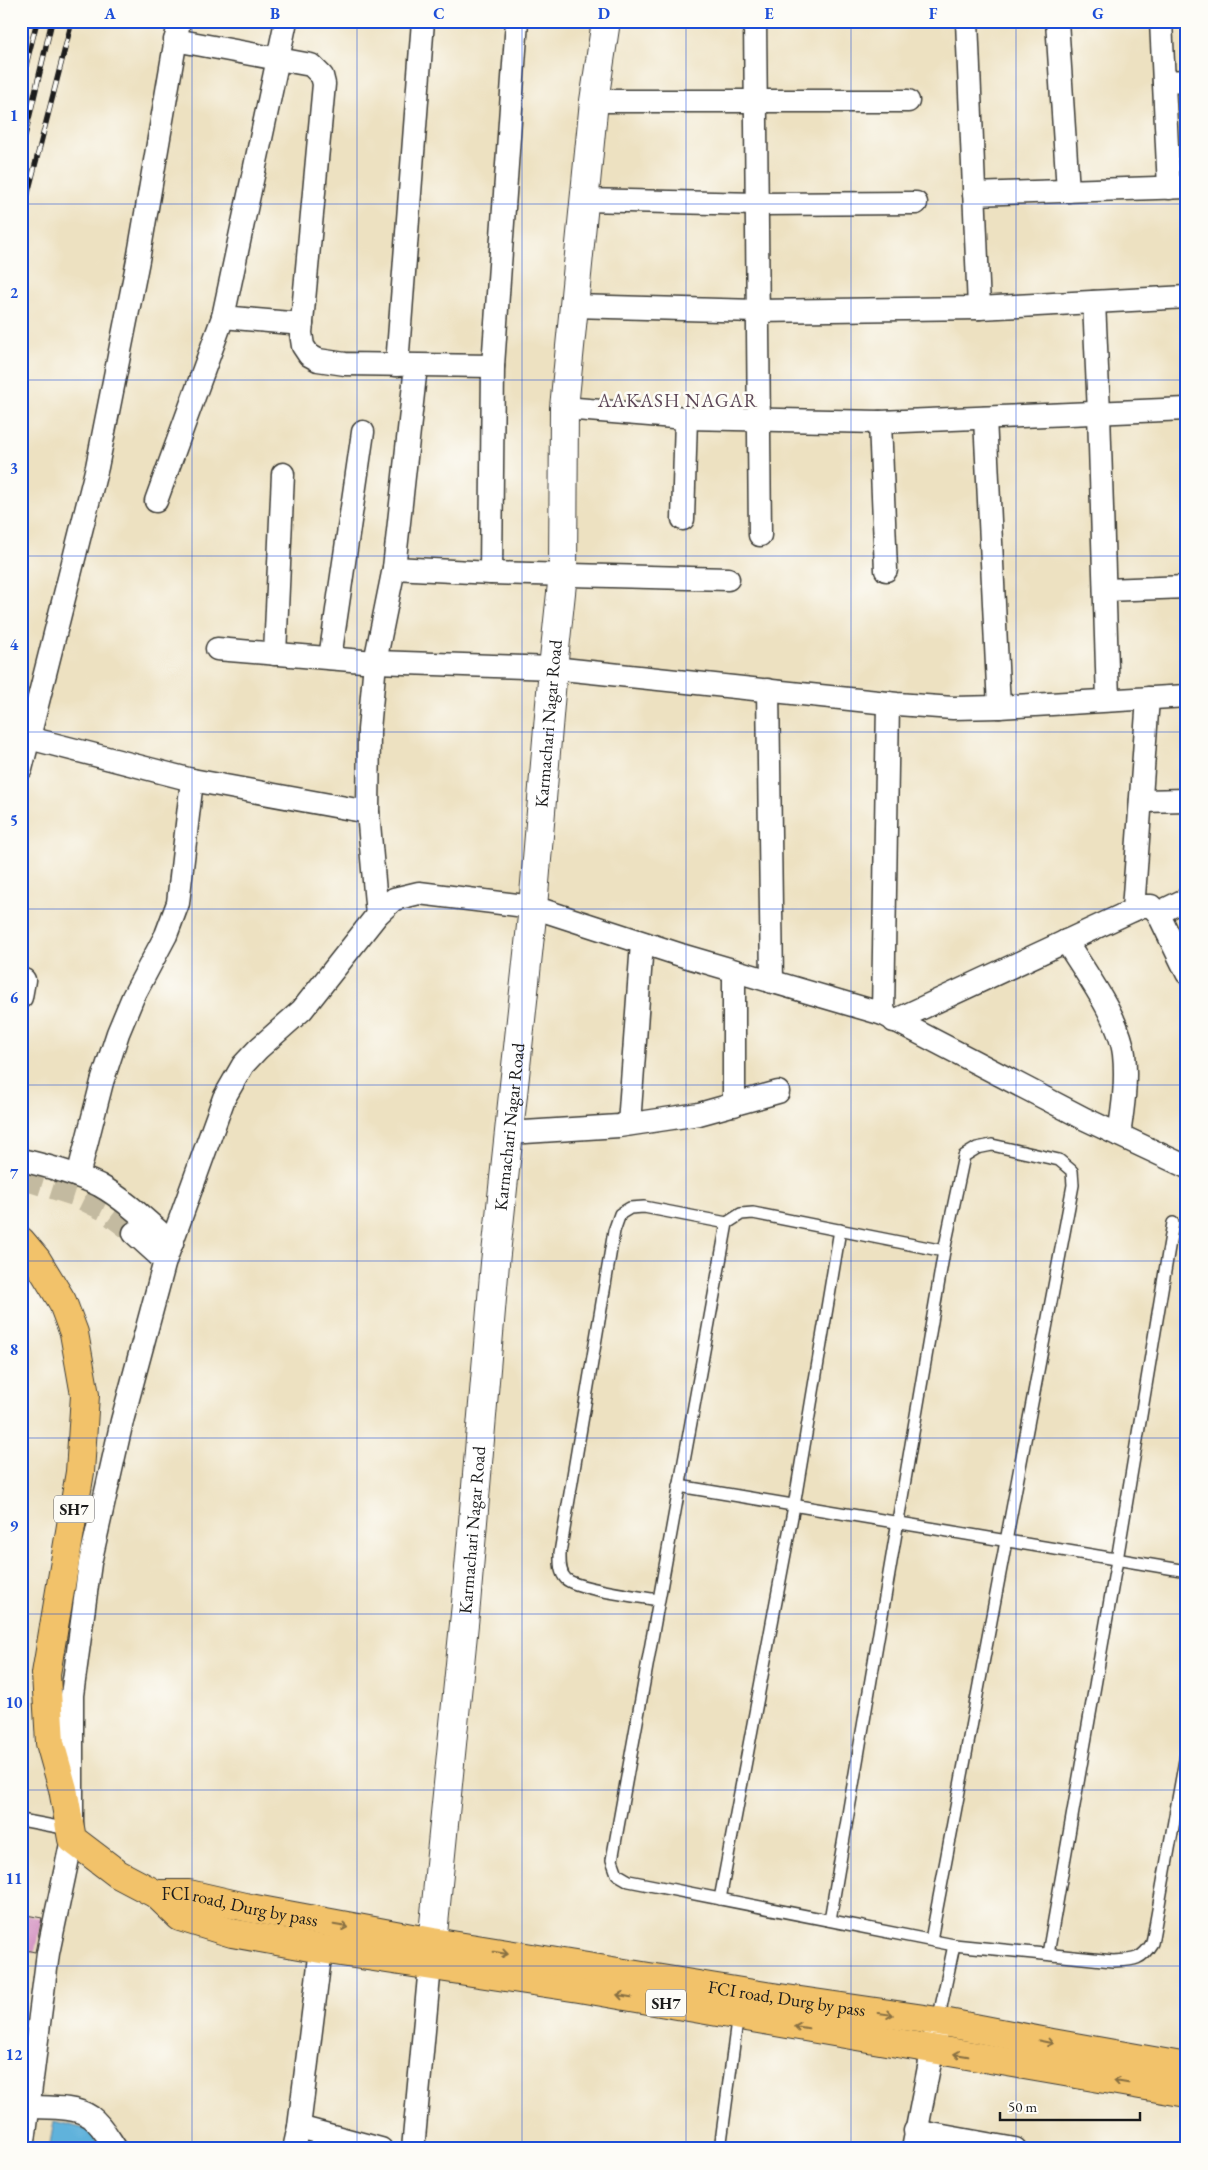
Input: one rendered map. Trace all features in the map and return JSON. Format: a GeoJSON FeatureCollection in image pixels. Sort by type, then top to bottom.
{"type":"FeatureCollection","features":[{"type":"Feature","properties":{"kind":"main road","name":"SH7"},"geometry":{"type":"LineString","coordinates":[[21,1241],[37,1260],[62,1301],[74,1333],[85,1395],[80,1472],[46,1674],[50,1743],[63,1789],[71,1834],[118,1874],[156,1894]]}},
{"type":"Feature","properties":{"kind":"main road","name":"FCI road, Durg by pass"},"geometry":{"type":"LineString","coordinates":[[156,1894],[189,1894],[279,1914],[431,1954],[739,2004],[932,2050],[1187,2093]]}},
{"type":"Feature","properties":{"kind":"main road","name":"FCI road, Durg by pass"},"geometry":{"type":"LineString","coordinates":[[156,1894],[180,1917],[232,1933],[321,1949],[431,1954]]}},
{"type":"Feature","properties":{"kind":"main road","name":"FCI road, Durg by pass"},"geometry":{"type":"LineString","coordinates":[[739,2004],[938,2021],[1052,2044],[1187,2066]]}},
{"type":"Feature","properties":{"kind":"street"},"geometry":{"type":"LineString","coordinates":[[156,501],[222,318],[286,21]]}},
{"type":"Feature","properties":{"kind":"street"},"geometry":{"type":"LineString","coordinates":[[377,915],[368,812],[368,730],[375,662],[394,568],[407,366],[423,21]]}},
{"type":"Feature","properties":{"kind":"street"},"geometry":{"type":"LineString","coordinates":[[491,573],[493,366],[517,21]]}},
{"type":"Feature","properties":{"kind":"street","name":"Karmachari Nagar Road"},"geometry":{"type":"LineString","coordinates":[[431,1954],[509,1133],[533,907],[553,668],[563,574],[564,408],[594,101],[606,21]]}},
{"type":"Feature","properties":{"kind":"street"},"geometry":{"type":"LineString","coordinates":[[755,21],[760,535]]}},
{"type":"Feature","properties":{"kind":"street"},"geometry":{"type":"LineString","coordinates":[[967,21],[979,308]]}},
{"type":"Feature","properties":{"kind":"street"},"geometry":{"type":"LineString","coordinates":[[1057,21],[1068,191]]}},
{"type":"Feature","properties":{"kind":"street"},"geometry":{"type":"LineString","coordinates":[[974,194],[1178,188],[1164,82],[1160,21]]}},
{"type":"Feature","properties":{"kind":"street"},"geometry":{"type":"LineString","coordinates":[[21,769],[97,467],[138,260],[177,31],[279,60],[311,65],[322,76],[324,84],[302,324],[303,346],[309,355],[318,360],[345,364],[493,366]]}},
{"type":"Feature","properties":{"kind":"street"},"geometry":{"type":"LineString","coordinates":[[1164,82],[1187,81]]}},
{"type":"Feature","properties":{"kind":"street"},"geometry":{"type":"LineString","coordinates":[[594,101],[908,101]]}},
{"type":"Feature","properties":{"kind":"street"},"geometry":{"type":"LineString","coordinates":[[584,200],[757,204],[916,203]]}},
{"type":"Feature","properties":{"kind":"street"},"geometry":{"type":"LineString","coordinates":[[573,306],[758,311],[979,308],[1187,297]]}},
{"type":"Feature","properties":{"kind":"street"},"geometry":{"type":"LineString","coordinates":[[1094,302],[1108,700]]}},
{"type":"Feature","properties":{"kind":"street"},"geometry":{"type":"LineString","coordinates":[[222,318],[302,324]]}},
{"type":"Feature","properties":{"kind":"street"},"geometry":{"type":"LineString","coordinates":[[564,408],[686,418],[880,422],[1187,410]]}},
{"type":"Feature","properties":{"kind":"street"},"geometry":{"type":"LineString","coordinates":[[683,520],[686,418]]}},
{"type":"Feature","properties":{"kind":"street"},"geometry":{"type":"LineString","coordinates":[[985,418],[999,707]]}},
{"type":"Feature","properties":{"kind":"street"},"geometry":{"type":"LineString","coordinates":[[880,422],[886,570]]}},
{"type":"Feature","properties":{"kind":"street"},"geometry":{"type":"LineString","coordinates":[[330,658],[363,432]]}},
{"type":"Feature","properties":{"kind":"street"},"geometry":{"type":"LineString","coordinates":[[275,654],[283,474]]}},
{"type":"Feature","properties":{"kind":"street"},"geometry":{"type":"LineString","coordinates":[[394,568],[491,573],[728,579]]}},
{"type":"Feature","properties":{"kind":"street"},"geometry":{"type":"LineString","coordinates":[[1105,590],[1187,587]]}},
{"type":"Feature","properties":{"kind":"street"},"geometry":{"type":"LineString","coordinates":[[217,649],[375,662],[553,668],[953,708],[1187,696]]}},
{"type":"Feature","properties":{"kind":"street"},"geometry":{"type":"LineString","coordinates":[[768,690],[772,982]]}},
{"type":"Feature","properties":{"kind":"street"},"geometry":{"type":"LineString","coordinates":[[1133,910],[1148,698]]}},
{"type":"Feature","properties":{"kind":"street"},"geometry":{"type":"LineString","coordinates":[[888,703],[889,1018]]}},
{"type":"Feature","properties":{"kind":"street"},"geometry":{"type":"LineString","coordinates":[[28,738],[192,780],[368,812]]}},
{"type":"Feature","properties":{"kind":"street"},"geometry":{"type":"LineString","coordinates":[[78,1176],[102,1082],[118,1033],[133,997],[166,936],[178,903],[192,780]]}},
{"type":"Feature","properties":{"kind":"street"},"geometry":{"type":"LineString","coordinates":[[1141,801],[1187,800]]}},
{"type":"Feature","properties":{"kind":"street"},"geometry":{"type":"LineString","coordinates":[[23,2149],[48,1952],[71,1834],[72,1696],[90,1563],[122,1421],[169,1252],[224,1098],[243,1065],[302,1010],[377,915],[394,899],[420,893],[533,907],[889,1018],[1119,1135],[1187,1167]]}},
{"type":"Feature","properties":{"kind":"street"},"geometry":{"type":"LineString","coordinates":[[1158,913],[1187,899]]}},
{"type":"Feature","properties":{"kind":"street"},"geometry":{"type":"LineString","coordinates":[[889,1018],[1142,906],[1151,906],[1158,913],[1187,973]]}},
{"type":"Feature","properties":{"kind":"street"},"geometry":{"type":"LineString","coordinates":[[1066,941],[1091,980],[1119,1032],[1124,1053],[1126,1088],[1119,1135]]}},
{"type":"Feature","properties":{"kind":"street"},"geometry":{"type":"LineString","coordinates":[[629,1124],[642,942]]}},
{"type":"Feature","properties":{"kind":"street"},"geometry":{"type":"LineString","coordinates":[[734,971],[734,1104]]}},
{"type":"Feature","properties":{"kind":"street"},"geometry":{"type":"LineString","coordinates":[[509,1133],[629,1124],[699,1114],[778,1092]]}},
{"type":"Feature","properties":{"kind":"street"},"geometry":{"type":"LineString","coordinates":[[21,1160],[78,1176],[99,1186],[122,1201],[169,1252]]}},
{"type":"Feature","properties":{"kind":"street"},"geometry":{"type":"LineString","coordinates":[[134,1233],[169,1252]]}},
{"type":"Feature","properties":{"kind":"street"},"geometry":{"type":"LineString","coordinates":[[294,2149],[299,2127],[321,1949]]}},
{"type":"Feature","properties":{"kind":"street"},"geometry":{"type":"LineString","coordinates":[[413,2149],[431,1954]]}},
{"type":"Feature","properties":{"kind":"street"},"geometry":{"type":"LineString","coordinates":[[938,2021],[914,2140],[1015,2149]]}},
{"type":"Feature","properties":{"kind":"street"},"geometry":{"type":"LineString","coordinates":[[29,2106],[70,2109],[91,2117],[116,2149]]}},
{"type":"Feature","properties":{"kind":"street"},"geometry":{"type":"LineString","coordinates":[[299,2127],[371,2148]]}},
{"type":"Feature","properties":{"kind":"lane"},"geometry":{"type":"LineString","coordinates":[[830,1920],[944,1250],[964,1156],[977,1148],[992,1145],[1058,1160],[1072,1171],[1073,1185],[931,1940]]}},
{"type":"Feature","properties":{"kind":"lane"},"geometry":{"type":"LineString","coordinates":[[658,1600],[580,1585],[566,1579],[560,1567],[560,1552],[614,1231],[620,1214],[630,1208],[644,1207],[727,1223]]}},
{"type":"Feature","properties":{"kind":"lane"},"geometry":{"type":"LineString","coordinates":[[944,1250],[753,1213],[740,1214],[727,1223],[612,1860],[617,1874],[628,1881],[954,1944],[1113,1961],[1132,1960],[1144,1955],[1152,1943],[1187,1749]]}},
{"type":"Feature","properties":{"kind":"lane"},"geometry":{"type":"LineString","coordinates":[[1048,1954],[1117,1560],[1173,1223]]}},
{"type":"Feature","properties":{"kind":"lane"},"geometry":{"type":"LineString","coordinates":[[720,1899],[794,1506],[840,1230]]}},
{"type":"Feature","properties":{"kind":"lane"},"geometry":{"type":"LineString","coordinates":[[679,1486],[1187,1571]]}},
{"type":"Feature","properties":{"kind":"lane"},"geometry":{"type":"LineString","coordinates":[[21,1820],[71,1834]]}},
{"type":"Feature","properties":{"kind":"lane"},"geometry":{"type":"LineString","coordinates":[[938,2021],[954,1944]]}},
{"type":"Feature","properties":{"kind":"lane"},"geometry":{"type":"LineString","coordinates":[[720,2149],[739,2004]]}},
{"type":"Feature","properties":{"kind":"water"},"geometry":{"type":"Polygon","coordinates":[[[54,2121],[90,2130],[100,2149],[49,2149],[54,2121]]]}},
{"type":"Feature","properties":{"kind":"building"},"geometry":{"type":"Polygon","coordinates":[[[21,1914],[42,1918],[35,1952],[21,1949],[21,1914]]]}},
{"type":"Feature","properties":{"kind":"tunnel"},"geometry":{"type":"LineString","coordinates":[[21,1178],[74,1195],[104,1210],[134,1233]]}},
{"type":"Feature","properties":{"kind":"railway"},"geometry":{"type":"LineString","coordinates":[[21,85],[37,21]]}},
{"type":"Feature","properties":{"kind":"railway"},"geometry":{"type":"LineString","coordinates":[[21,152],[52,21]]}},
{"type":"Feature","properties":{"kind":"railway"},"geometry":{"type":"LineString","coordinates":[[21,220],[72,21]]}},
{"type":"Feature","properties":{"kind":"district","name":"AAKASH NAGAR"},"geometry":{"type":"Point","coordinates":[678,400]}}]}
